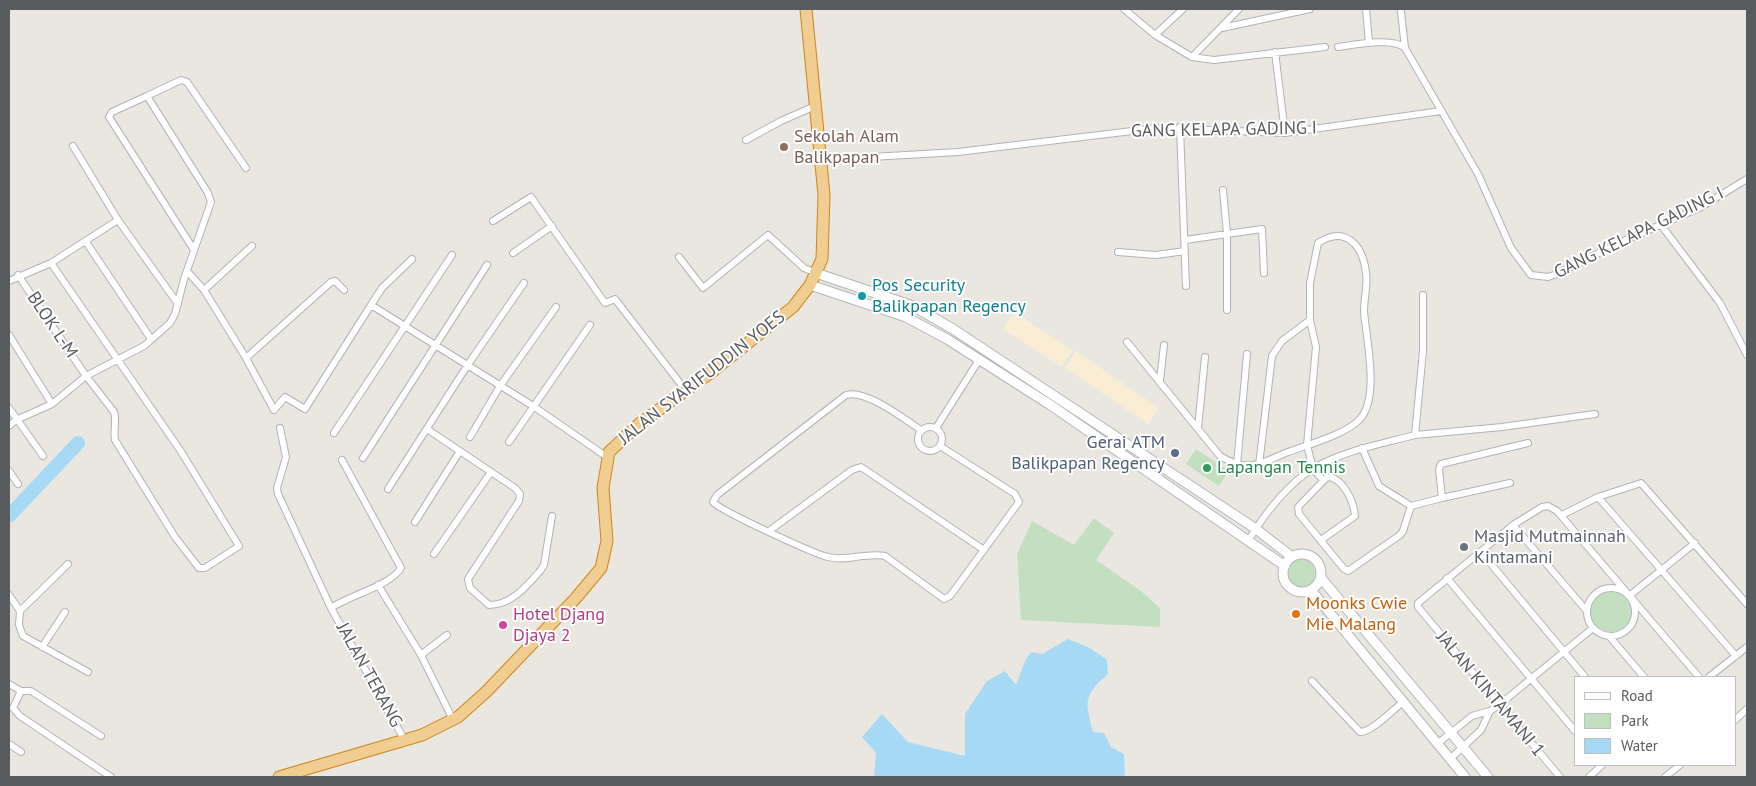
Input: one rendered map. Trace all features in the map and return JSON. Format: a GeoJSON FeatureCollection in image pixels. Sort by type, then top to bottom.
{"type":"FeatureCollection","features":[{"type":"Feature","properties":{"kind":"highway","name":"JALAN SYARIFUDDIN YOES"},"geometry":{"type":"LineString","coordinates":[[279,777],[300,774],[422,736],[453,720],[467,710],[513,666],[589,584],[601,568],[608,541],[603,488],[607,457],[620,441],[639,424],[713,371],[793,306],[810,285],[822,258],[824,195],[819,160],[806,9]]}},
{"type":"Feature","properties":{"kind":"street"},"geometry":{"type":"LineString","coordinates":[[1125,9],[1155,35],[1192,57],[1214,60],[1325,47]]}},
{"type":"Feature","properties":{"kind":"street"},"geometry":{"type":"LineString","coordinates":[[1155,35],[1183,9]]}},
{"type":"Feature","properties":{"kind":"street"},"geometry":{"type":"LineString","coordinates":[[1192,57],[1240,9]]}},
{"type":"Feature","properties":{"kind":"street"},"geometry":{"type":"LineString","coordinates":[[1222,28],[1310,9]]}},
{"type":"Feature","properties":{"kind":"street"},"geometry":{"type":"LineString","coordinates":[[1366,9],[1369,43]]}},
{"type":"Feature","properties":{"kind":"street"},"geometry":{"type":"LineString","coordinates":[[1401,12],[1403,46],[1441,111]]}},
{"type":"Feature","properties":{"kind":"street"},"geometry":{"type":"LineString","coordinates":[[1338,47],[1369,43],[1403,46]]}},
{"type":"Feature","properties":{"kind":"street"},"geometry":{"type":"LineString","coordinates":[[1275,52],[1285,132]]}},
{"type":"Feature","properties":{"kind":"street"},"geometry":{"type":"LineString","coordinates":[[194,250],[109,117],[112,112],[181,80],[187,82],[246,168]]}},
{"type":"Feature","properties":{"kind":"street"},"geometry":{"type":"LineString","coordinates":[[9,426],[16,420],[52,404],[86,376],[119,360],[151,339],[170,323],[178,304],[210,200],[147,96]]}},
{"type":"Feature","properties":{"kind":"street"},"geometry":{"type":"LineString","coordinates":[[746,140],[781,121],[815,106]]}},
{"type":"Feature","properties":{"kind":"street","name":"GANG KELAPA GADING I"},"geometry":{"type":"LineString","coordinates":[[819,160],[958,152],[1078,136],[1180,127],[1285,132],[1441,111],[1478,174],[1511,248],[1531,275],[1548,277],[1718,198],[1747,178]]}},
{"type":"Feature","properties":{"kind":"street"},"geometry":{"type":"LineString","coordinates":[[1180,127],[1186,286]]}},
{"type":"Feature","properties":{"kind":"street"},"geometry":{"type":"LineString","coordinates":[[73,146],[118,220],[178,304]]}},
{"type":"Feature","properties":{"kind":"street"},"geometry":{"type":"LineString","coordinates":[[1222,190],[1227,234],[1227,310]]}},
{"type":"Feature","properties":{"kind":"street"},"geometry":{"type":"LineString","coordinates":[[493,221],[531,198],[606,303],[615,299],[686,391]]}},
{"type":"Feature","properties":{"kind":"street"},"geometry":{"type":"LineString","coordinates":[[9,281],[18,275],[51,263],[118,220]]}},
{"type":"Feature","properties":{"kind":"street"},"geometry":{"type":"LineString","coordinates":[[513,253],[552,226]]}},
{"type":"Feature","properties":{"kind":"street"},"geometry":{"type":"LineString","coordinates":[[1661,226],[1696,269],[1720,303],[1747,355]]}},
{"type":"Feature","properties":{"kind":"street"},"geometry":{"type":"LineString","coordinates":[[1185,240],[1262,230],[1264,273]]}},
{"type":"Feature","properties":{"kind":"street"},"geometry":{"type":"LineString","coordinates":[[679,258],[703,288],[768,235],[804,268],[913,306],[1000,361],[1052,401],[1285,566]]}},
{"type":"Feature","properties":{"kind":"street"},"geometry":{"type":"LineString","coordinates":[[1127,342],[1160,380],[1220,456],[1237,465],[1260,465],[1307,445],[1355,424],[1365,413],[1371,366],[1364,310],[1366,273],[1359,250],[1353,241],[1346,237],[1334,237],[1318,243],[1310,283],[1310,320],[1316,347],[1307,445],[1313,469],[1323,480]]}},
{"type":"Feature","properties":{"kind":"street"},"geometry":{"type":"LineString","coordinates":[[86,242],[151,339]]}},
{"type":"Feature","properties":{"kind":"street"},"geometry":{"type":"LineString","coordinates":[[204,290],[252,246]]}},
{"type":"Feature","properties":{"kind":"street"},"geometry":{"type":"LineString","coordinates":[[1118,252],[1156,255],[1185,251]]}},
{"type":"Feature","properties":{"kind":"street"},"geometry":{"type":"LineString","coordinates":[[334,434],[403,326],[452,255]]}},
{"type":"Feature","properties":{"kind":"street"},"geometry":{"type":"LineString","coordinates":[[187,271],[204,290],[246,358],[274,410],[285,396],[304,409],[382,288],[412,258]]}},
{"type":"Feature","properties":{"kind":"street"},"geometry":{"type":"LineString","coordinates":[[51,263],[119,360]]}},
{"type":"Feature","properties":{"kind":"street"},"geometry":{"type":"LineString","coordinates":[[363,458],[487,265]]}},
{"type":"Feature","properties":{"kind":"street","name":"BLOK L-M"},"geometry":{"type":"LineString","coordinates":[[18,275],[86,376],[114,412],[116,419],[113,432],[115,440],[175,537],[198,568],[205,568],[238,546],[180,450],[119,360]]}},
{"type":"Feature","properties":{"kind":"street"},"geometry":{"type":"LineString","coordinates":[[246,358],[331,282],[335,281],[344,290]]}},
{"type":"Feature","properties":{"kind":"street"},"geometry":{"type":"LineString","coordinates":[[388,489],[467,366],[524,283]]}},
{"type":"Feature","properties":{"kind":"street"},"geometry":{"type":"LineString","coordinates":[[810,285],[906,318],[950,342],[994,370],[1052,401],[1256,529],[1292,557]]}},
{"type":"Feature","properties":{"kind":"street"},"geometry":{"type":"LineString","coordinates":[[1415,435],[1423,352],[1423,295]]}},
{"type":"Feature","properties":{"kind":"street"},"geometry":{"type":"LineString","coordinates":[[371,305],[532,406],[607,457]]}},
{"type":"Feature","properties":{"kind":"street"},"geometry":{"type":"LineString","coordinates":[[470,437],[500,386],[556,307]]}},
{"type":"Feature","properties":{"kind":"street"},"geometry":{"type":"LineString","coordinates":[[1260,465],[1272,356],[1282,341],[1310,320]]}},
{"type":"Feature","properties":{"kind":"street"},"geometry":{"type":"LineString","coordinates":[[509,442],[532,406],[590,325]]}},
{"type":"Feature","properties":{"kind":"street"},"geometry":{"type":"LineString","coordinates":[[950,342],[956,332]]}},
{"type":"Feature","properties":{"kind":"street"},"geometry":{"type":"LineString","coordinates":[[9,335],[52,404]]}},
{"type":"Feature","properties":{"kind":"street"},"geometry":{"type":"LineString","coordinates":[[1160,380],[1164,345]]}},
{"type":"Feature","properties":{"kind":"street"},"geometry":{"type":"LineString","coordinates":[[1237,465],[1247,354]]}},
{"type":"Feature","properties":{"kind":"street"},"geometry":{"type":"LineString","coordinates":[[1198,428],[1205,357]]}},
{"type":"Feature","properties":{"kind":"street"},"geometry":{"type":"LineString","coordinates":[[936,428],[978,360]]}},
{"type":"Feature","properties":{"kind":"street"},"geometry":{"type":"LineString","coordinates":[[994,370],[1000,361]]}},
{"type":"Feature","properties":{"kind":"street"},"geometry":{"type":"LineString","coordinates":[[921,430],[870,399],[852,393],[846,395],[714,498],[715,505],[827,557],[877,554],[886,556],[944,599],[950,596],[1018,507],[1018,497],[940,446]]}},
{"type":"Feature","properties":{"kind":"street"},"geometry":{"type":"LineString","coordinates":[[9,408],[42,456]]}},
{"type":"Feature","properties":{"kind":"street"},"geometry":{"type":"LineString","coordinates":[[1248,541],[1294,483],[1313,469],[1362,448],[1415,435],[1502,427],[1595,414]]}},
{"type":"Feature","properties":{"kind":"street"},"geometry":{"type":"LineString","coordinates":[[928,427],[936,428],[942,436],[940,446],[928,451],[922,448],[918,443],[918,436],[921,430],[928,427]]}},
{"type":"Feature","properties":{"kind":"street"},"geometry":{"type":"LineString","coordinates":[[280,428],[286,457],[278,486],[278,494],[331,608]]}},
{"type":"Feature","properties":{"kind":"street"},"geometry":{"type":"LineString","coordinates":[[428,429],[515,488],[520,494],[519,501],[468,579],[470,588],[488,605],[501,604],[510,600],[540,571],[544,565],[552,516]]}},
{"type":"Feature","properties":{"kind":"street"},"geometry":{"type":"LineString","coordinates":[[1442,498],[1439,466],[1441,464],[1528,443]]}},
{"type":"Feature","properties":{"kind":"street"},"geometry":{"type":"LineString","coordinates":[[1362,448],[1379,486],[1411,506],[1510,483]]}},
{"type":"Feature","properties":{"kind":"street"},"geometry":{"type":"LineString","coordinates":[[415,522],[460,451]]}},
{"type":"Feature","properties":{"kind":"street","name":"JALAN TERANG"},"geometry":{"type":"LineString","coordinates":[[342,460],[400,562],[400,571],[331,608],[405,741]]}},
{"type":"Feature","properties":{"kind":"street"},"geometry":{"type":"LineString","coordinates":[[769,531],[852,470],[861,468],[984,550]]}},
{"type":"Feature","properties":{"kind":"street"},"geometry":{"type":"LineString","coordinates":[[9,470],[18,484]]}},
{"type":"Feature","properties":{"kind":"street"},"geometry":{"type":"LineString","coordinates":[[434,554],[491,472]]}},
{"type":"Feature","properties":{"kind":"street"},"geometry":{"type":"LineString","coordinates":[[1320,540],[1355,516],[1342,483],[1332,477],[1323,480],[1298,510],[1298,514],[1320,540],[1344,568],[1348,570],[1400,535],[1411,506]]}},
{"type":"Feature","properties":{"kind":"street"},"geometry":{"type":"LineString","coordinates":[[1562,516],[1598,497],[1641,483],[1747,604]]}},
{"type":"Feature","properties":{"kind":"street"},"geometry":{"type":"LineString","coordinates":[[1598,497],[1736,656]]}},
{"type":"Feature","properties":{"kind":"street"},"geometry":{"type":"LineString","coordinates":[[1574,730],[1447,578],[1513,525],[1542,507],[1548,506],[1562,516],[1698,676]]}},
{"type":"Feature","properties":{"kind":"street"},"geometry":{"type":"LineString","coordinates":[[1513,525],[1586,610],[1593,628],[1609,636],[1643,676]]}},
{"type":"Feature","properties":{"kind":"street"},"geometry":{"type":"LineString","coordinates":[[1629,595],[1695,543]]}},
{"type":"Feature","properties":{"kind":"street"},"geometry":{"type":"LineString","coordinates":[[1481,552],[1584,676]]}},
{"type":"Feature","properties":{"kind":"street"},"geometry":{"type":"LineString","coordinates":[[1321,578],[1311,590],[1300,592],[1289,587],[1284,577],[1285,566],[1292,557],[1307,555],[1316,560],[1321,568],[1321,578],[1488,777]]}},
{"type":"Feature","properties":{"kind":"street"},"geometry":{"type":"LineString","coordinates":[[20,611],[68,564]]}},
{"type":"Feature","properties":{"kind":"street","name":"JALAN KINTAMANI 1"},"geometry":{"type":"LineString","coordinates":[[1447,578],[1418,603],[1419,610],[1560,777]]}},
{"type":"Feature","properties":{"kind":"street"},"geometry":{"type":"LineString","coordinates":[[378,584],[421,655],[453,720]]}},
{"type":"Feature","properties":{"kind":"street"},"geometry":{"type":"LineString","coordinates":[[1586,610],[1590,598],[1606,588],[1618,589],[1629,595],[1635,613],[1631,625],[1622,633],[1609,636]]}},
{"type":"Feature","properties":{"kind":"street"},"geometry":{"type":"LineString","coordinates":[[1311,590],[1465,777]]}},
{"type":"Feature","properties":{"kind":"street"},"geometry":{"type":"LineString","coordinates":[[9,595],[20,611],[19,625],[23,636],[88,672]]}},
{"type":"Feature","properties":{"kind":"street"},"geometry":{"type":"LineString","coordinates":[[42,647],[65,612]]}},
{"type":"Feature","properties":{"kind":"street"},"geometry":{"type":"LineString","coordinates":[[1437,744],[1472,716],[1490,711],[1499,705],[1593,628]]}},
{"type":"Feature","properties":{"kind":"street"},"geometry":{"type":"LineString","coordinates":[[421,655],[447,635]]}},
{"type":"Feature","properties":{"kind":"street"},"geometry":{"type":"LineString","coordinates":[[1710,676],[1747,647]]}},
{"type":"Feature","properties":{"kind":"street"},"geometry":{"type":"LineString","coordinates":[[1312,681],[1360,732],[1364,732],[1372,727],[1403,702]]}},
{"type":"Feature","properties":{"kind":"street"},"geometry":{"type":"LineString","coordinates":[[9,684],[21,691],[31,691],[102,736]]}},
{"type":"Feature","properties":{"kind":"street"},"geometry":{"type":"LineString","coordinates":[[21,691],[13,708],[20,716],[111,777]]}},
{"type":"Feature","properties":{"kind":"street"},"geometry":{"type":"LineString","coordinates":[[1736,719],[1747,709]]}},
{"type":"Feature","properties":{"kind":"street"},"geometry":{"type":"LineString","coordinates":[[1450,759],[1481,730],[1490,711]]}},
{"type":"Feature","properties":{"kind":"street"},"geometry":{"type":"LineString","coordinates":[[9,744],[21,752]]}},
{"type":"Feature","properties":{"kind":"street"},"geometry":{"type":"LineString","coordinates":[[1589,777],[1601,766]]}},
{"type":"Feature","properties":{"kind":"street"},"geometry":{"type":"LineString","coordinates":[[1665,777],[1679,766]]}},
{"type":"Feature","properties":{"kind":"shaded area"},"geometry":{"type":"Polygon","coordinates":[[[1014,312],[1073,350],[1062,367],[1003,329],[1014,312]]]}},
{"type":"Feature","properties":{"kind":"shaded area"},"geometry":{"type":"Polygon","coordinates":[[[1076,351],[1159,408],[1148,424],[1065,368],[1076,351]]]}},
{"type":"Feature","properties":{"kind":"green space","name":"Lapangan Tennis"},"geometry":{"type":"Polygon","coordinates":[[[1196,449],[1229,471],[1219,486],[1186,464],[1196,449]]]}},
{"type":"Feature","properties":{"kind":"green space"},"geometry":{"type":"Polygon","coordinates":[[[1094,518],[1114,533],[1096,560],[1141,591],[1160,608],[1160,627],[1021,620],[1017,554],[1032,521],[1074,545],[1094,518]]]}},
{"type":"Feature","properties":{"kind":"green space"},"geometry":{"type":"Polygon","coordinates":[[[1301,559],[1311,563],[1315,573],[1311,583],[1301,587],[1291,583],[1287,573],[1291,563],[1301,559]]]}},
{"type":"Feature","properties":{"kind":"green space"},"geometry":{"type":"Polygon","coordinates":[[[1615,590],[1623,593],[1629,599],[1632,611],[1629,623],[1623,629],[1607,632],[1599,629],[1593,623],[1590,607],[1593,599],[1599,593],[1615,590]]]}},
{"type":"Feature","properties":{"kind":"water"},"geometry":{"type":"Polygon","coordinates":[[[1068,639],[1090,648],[1107,660],[1108,674],[1090,694],[1088,713],[1093,732],[1104,733],[1111,747],[1124,754],[1125,777],[874,777],[876,753],[862,737],[882,714],[908,742],[965,756],[965,714],[987,681],[1005,671],[1016,685],[1025,661],[1031,652],[1042,654],[1068,639]]]}},
{"type":"Feature","properties":{"kind":"waterway"},"geometry":{"type":"LineString","coordinates":[[9,516],[78,443]]}},
{"type":"Feature","properties":{"kind":"place","name":"Sekolah Alam Balikpapan"},"geometry":{"type":"Point","coordinates":[784,147]}},
{"type":"Feature","properties":{"kind":"place","name":"Pos Security Balikpapan Regency"},"geometry":{"type":"Point","coordinates":[862,296]}},
{"type":"Feature","properties":{"kind":"place","name":"Gerai ATM Balikpapan Regency"},"geometry":{"type":"Point","coordinates":[1175,453]}},
{"type":"Feature","properties":{"kind":"place","name":"Lapangan Tennis"},"geometry":{"type":"Point","coordinates":[1207,468]}},
{"type":"Feature","properties":{"kind":"place","name":"Masjid Mutmainnah Kintamani"},"geometry":{"type":"Point","coordinates":[1464,547]}},
{"type":"Feature","properties":{"kind":"place","name":"Moonks Cwie Mie Malang"},"geometry":{"type":"Point","coordinates":[1296,614]}},
{"type":"Feature","properties":{"kind":"place","name":"Hotel Djang Djaya 2"},"geometry":{"type":"Point","coordinates":[503,625]}}]}
